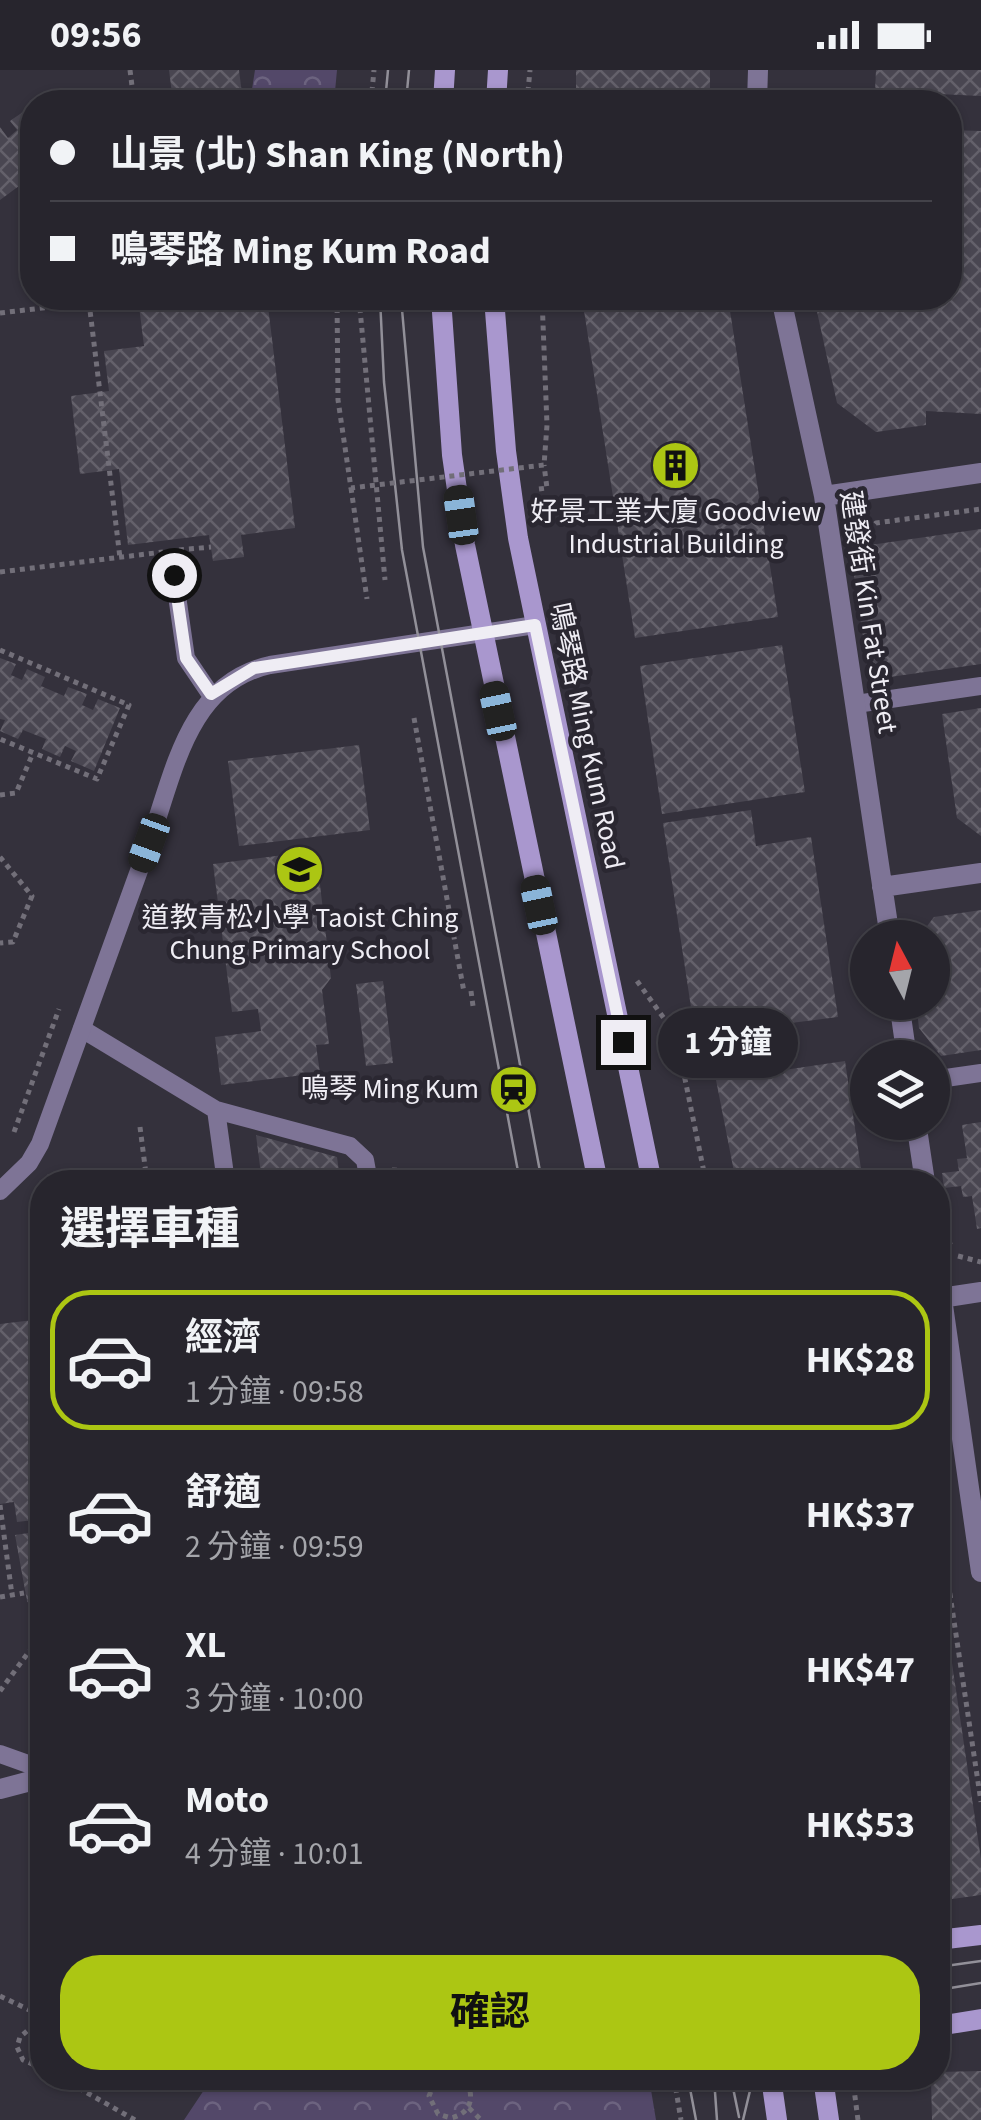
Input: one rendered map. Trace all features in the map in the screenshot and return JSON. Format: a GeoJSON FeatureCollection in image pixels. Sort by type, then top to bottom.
{"type":"FeatureCollection","features":[{"type":"Feature","properties":{"kind":"main road"},"geometry":{"type":"LineString","coordinates":[[441,310],[452,455],[482,633],[595,1170]]}},
{"type":"Feature","properties":{"kind":"main road","name":"鳴琴路 Ming Kum Road"},"geometry":{"type":"LineString","coordinates":[[495,310],[506,451],[535,625],[649,1170]]}},
{"type":"Feature","properties":{"kind":"main road"},"geometry":{"type":"LineString","coordinates":[[950,1939],[981,1935]]}},
{"type":"Feature","properties":{"kind":"main road"},"geometry":{"type":"LineString","coordinates":[[950,2024],[981,2019]]}},
{"type":"Feature","properties":{"kind":"main road"},"geometry":{"type":"LineString","coordinates":[[773,2090],[777,2120]]}},
{"type":"Feature","properties":{"kind":"main road"},"geometry":{"type":"LineString","coordinates":[[824,2090],[828,2120]]}},
{"type":"Feature","properties":{"kind":"street","name":"建發街 Kin Fat Street"},"geometry":{"type":"LineString","coordinates":[[784,310],[824,496],[887,920]]}},
{"type":"Feature","properties":{"kind":"street"},"geometry":{"type":"LineString","coordinates":[[824,496],[981,473]]}},
{"type":"Feature","properties":{"kind":"street"},"geometry":{"type":"LineString","coordinates":[[882,887],[981,873]]}},
{"type":"Feature","properties":{"kind":"street"},"geometry":{"type":"LineString","coordinates":[[919,1140],[923,1170]]}},
{"type":"Feature","properties":{"kind":"street"},"geometry":{"type":"LineString","coordinates":[[950,1297],[981,1292]]}},
{"type":"Feature","properties":{"kind":"street"},"geometry":{"type":"LineString","coordinates":[[950,1340],[972,1454],[981,1572]]}},
{"type":"Feature","properties":{"kind":"street"},"geometry":{"type":"LineString","coordinates":[[0,1789],[30,1781]]}},
{"type":"Feature","properties":{"kind":"lane"},"geometry":{"type":"LineString","coordinates":[[174,575],[186,658],[211,694]]}},
{"type":"Feature","properties":{"kind":"lane"},"geometry":{"type":"LineString","coordinates":[[0,1191],[28,1163],[40,1144],[193,723],[211,694],[254,668],[535,625]]}},
{"type":"Feature","properties":{"kind":"lane"},"geometry":{"type":"LineString","coordinates":[[856,704],[981,686]]}},
{"type":"Feature","properties":{"kind":"lane"},"geometry":{"type":"LineString","coordinates":[[82,1029],[216,1110],[350,1146],[365,1160],[367,1170]]}},
{"type":"Feature","properties":{"kind":"lane"},"geometry":{"type":"LineString","coordinates":[[950,1077],[981,1073]]}},
{"type":"Feature","properties":{"kind":"lane"},"geometry":{"type":"LineString","coordinates":[[216,1110],[224,1170]]}},
{"type":"Feature","properties":{"kind":"lane"},"geometry":{"type":"LineString","coordinates":[[0,1754],[30,1765]]}},
{"type":"Feature","properties":{"kind":"path"},"geometry":{"type":"LineString","coordinates":[[89,310],[120,558]]}},
{"type":"Feature","properties":{"kind":"path"},"geometry":{"type":"LineString","coordinates":[[336,310],[338,400],[366,599]]}},
{"type":"Feature","properties":{"kind":"path"},"geometry":{"type":"LineString","coordinates":[[359,310],[386,580]]}},
{"type":"Feature","properties":{"kind":"path"},"geometry":{"type":"LineString","coordinates":[[539,489],[547,488],[542,310]]}},
{"type":"Feature","properties":{"kind":"path"},"geometry":{"type":"LineString","coordinates":[[534,449],[541,504]]}},
{"type":"Feature","properties":{"kind":"path"},"geometry":{"type":"LineString","coordinates":[[350,488],[544,465]]}},
{"type":"Feature","properties":{"kind":"path"},"geometry":{"type":"LineString","coordinates":[[852,553],[876,523],[981,509]]}},
{"type":"Feature","properties":{"kind":"path"},"geometry":{"type":"LineString","coordinates":[[0,572],[211,546]]}},
{"type":"Feature","properties":{"kind":"path"},"geometry":{"type":"LineString","coordinates":[[0,650],[129,704],[97,780],[0,739]]}},
{"type":"Feature","properties":{"kind":"path"},"geometry":{"type":"LineString","coordinates":[[414,718],[467,992],[473,1006]]}},
{"type":"Feature","properties":{"kind":"path"},"geometry":{"type":"LineString","coordinates":[[0,795],[16,793],[33,753]]}},
{"type":"Feature","properties":{"kind":"path"},"geometry":{"type":"LineString","coordinates":[[0,857],[32,896],[12,942],[0,943]]}},
{"type":"Feature","properties":{"kind":"path"},"geometry":{"type":"LineString","coordinates":[[632,974],[676,1034],[704,1170]]}},
{"type":"Feature","properties":{"kind":"path"},"geometry":{"type":"LineString","coordinates":[[14,1132],[59,1009]]}},
{"type":"Feature","properties":{"kind":"path"},"geometry":{"type":"LineString","coordinates":[[140,1127],[145,1170]]}},
{"type":"Feature","properties":{"kind":"path"},"geometry":{"type":"LineString","coordinates":[[950,1246],[956,1255],[981,1262]]}},
{"type":"Feature","properties":{"kind":"path"},"geometry":{"type":"LineString","coordinates":[[0,1506],[12,1595]]}},
{"type":"Feature","properties":{"kind":"path"},"geometry":{"type":"LineString","coordinates":[[0,1597],[24,1593]]}},
{"type":"Feature","properties":{"kind":"path"},"geometry":{"type":"LineString","coordinates":[[950,1594],[981,1802]]}},
{"type":"Feature","properties":{"kind":"path"},"geometry":{"type":"LineString","coordinates":[[0,1691],[30,1650]]}},
{"type":"Feature","properties":{"kind":"path"},"geometry":{"type":"LineString","coordinates":[[0,1996],[30,2011]]}},
{"type":"Feature","properties":{"kind":"path"},"geometry":{"type":"LineString","coordinates":[[30,2028],[17,2047],[23,2060],[30,2063]]}},
{"type":"Feature","properties":{"kind":"path"},"geometry":{"type":"LineString","coordinates":[[81,2090],[135,2120]]}},
{"type":"Feature","properties":{"kind":"path"},"geometry":{"type":"LineString","coordinates":[[432,2090],[429,2096],[438,2114],[450,2119],[468,2107],[471,2094],[468,2090]]}},
{"type":"Feature","properties":{"kind":"path"},"geometry":{"type":"LineString","coordinates":[[676,2090],[681,2120]]}},
{"type":"Feature","properties":{"kind":"path"},"geometry":{"type":"LineString","coordinates":[[854,2090],[858,2120]]}},
{"type":"Feature","properties":{"kind":"path"},"geometry":{"type":"LineString","coordinates":[[468,2107],[481,2120]]}},
{"type":"Feature","properties":{"kind":"green space"},"geometry":{"type":"Polygon","coordinates":[[[255,70],[337,70],[335,90],[252,90],[255,70]]]}},
{"type":"Feature","properties":{"kind":"green space"},"geometry":{"type":"Polygon","coordinates":[[[204,2090],[651,2090],[656,2120],[184,2120],[204,2090]]]}},
{"type":"Feature","properties":{"kind":"building"},"geometry":{"type":"Polygon","coordinates":[[[169,70],[239,70],[242,90],[172,90],[169,70]]]}},
{"type":"Feature","properties":{"kind":"building"},"geometry":{"type":"Polygon","coordinates":[[[576,70],[710,70],[710,90],[576,90],[576,70]]]}},
{"type":"Feature","properties":{"kind":"building"},"geometry":{"type":"Polygon","coordinates":[[[876,70],[981,70],[981,96],[962,95],[962,90],[875,90],[876,70]]]}},
{"type":"Feature","properties":{"kind":"building"},"geometry":{"type":"Polygon","coordinates":[[[20,114],[20,187],[0,200],[0,127],[8,138],[17,130],[10,121],[20,114]]]}},
{"type":"Feature","properties":{"kind":"building"},"geometry":{"type":"Polygon","coordinates":[[[962,130],[981,131],[981,414],[926,411],[926,425],[876,432],[837,403],[817,310],[962,310],[962,130]]]}},
{"type":"Feature","properties":{"kind":"building"},"geometry":{"type":"Polygon","coordinates":[[[140,310],[268,310],[295,528],[241,535],[244,557],[213,561],[209,535],[128,545],[119,469],[80,474],[71,396],[109,391],[104,351],[144,346],[140,310]]]}},
{"type":"Feature","properties":{"kind":"building","name":"好景工業大廈 Goodview Industrial Building"},"geometry":{"type":"Polygon","coordinates":[[[584,310],[730,310],[778,617],[635,638],[584,310]]]}},
{"type":"Feature","properties":{"kind":"building"},"geometry":{"type":"Polygon","coordinates":[[[981,529],[981,664],[869,680],[853,568],[870,545],[981,529]]]}},
{"type":"Feature","properties":{"kind":"building"},"geometry":{"type":"Polygon","coordinates":[[[782,645],[805,792],[662,814],[640,666],[782,645]]]}},
{"type":"Feature","properties":{"kind":"building"},"geometry":{"type":"Polygon","coordinates":[[[0,658],[16,664],[11,675],[22,680],[27,669],[45,677],[41,686],[64,696],[68,687],[87,694],[82,705],[93,710],[98,699],[120,708],[94,771],[71,761],[76,751],[65,746],[60,757],[42,749],[46,739],[23,730],[18,739],[0,731],[5,720],[0,719],[0,658]]]}},
{"type":"Feature","properties":{"kind":"building"},"geometry":{"type":"Polygon","coordinates":[[[981,708],[981,836],[957,818],[942,714],[981,708]]]}},
{"type":"Feature","properties":{"kind":"building"},"geometry":{"type":"Polygon","coordinates":[[[359,745],[370,830],[239,846],[228,761],[359,745]]]}},
{"type":"Feature","properties":{"kind":"building"},"geometry":{"type":"Polygon","coordinates":[[[751,810],[756,846],[811,837],[838,1017],[783,1024],[789,1060],[701,1073],[663,823],[751,810]]]}},
{"type":"Feature","properties":{"kind":"building"},"geometry":{"type":"Polygon","coordinates":[[[316,851],[331,978],[322,990],[329,1044],[316,1045],[320,1073],[221,1085],[215,1037],[261,1031],[258,1009],[232,1012],[213,864],[316,851]]]}},
{"type":"Feature","properties":{"kind":"building"},"geometry":{"type":"Polygon","coordinates":[[[981,910],[981,1050],[950,1055],[950,1040],[928,1040],[919,1028],[918,1020],[950,1020],[950,920],[932,920],[981,910]]]}},
{"type":"Feature","properties":{"kind":"building"},"geometry":{"type":"Polygon","coordinates":[[[383,981],[393,1063],[366,1066],[356,984],[383,981]]]}},
{"type":"Feature","properties":{"kind":"building"},"geometry":{"type":"Polygon","coordinates":[[[845,1061],[850,1140],[857,1140],[861,1170],[734,1170],[716,1080],[845,1061]]]}},
{"type":"Feature","properties":{"kind":"building"},"geometry":{"type":"Polygon","coordinates":[[[981,1122],[981,1228],[977,1229],[972,1196],[963,1197],[961,1186],[950,1187],[950,1172],[959,1171],[957,1159],[967,1158],[962,1125],[981,1122]]]}},
{"type":"Feature","properties":{"kind":"building"},"geometry":{"type":"Polygon","coordinates":[[[256,1135],[337,1157],[339,1170],[260,1170],[256,1135]]]}},
{"type":"Feature","properties":{"kind":"building"},"geometry":{"type":"Polygon","coordinates":[[[30,1320],[30,1520],[17,1522],[14,1502],[0,1504],[0,1324],[30,1320]]]}},
{"type":"Feature","properties":{"kind":"building"},"geometry":{"type":"Polygon","coordinates":[[[30,1533],[30,1606],[27,1601],[15,1535],[30,1533]]]}},
{"type":"Feature","properties":{"kind":"building"},"geometry":{"type":"Polygon","coordinates":[[[950,1650],[981,1859],[981,1895],[950,1899],[950,1650]]]}},
{"type":"Feature","properties":{"kind":"building"},"geometry":{"type":"Polygon","coordinates":[[[981,2071],[981,2120],[932,2120],[931,2090],[950,2090],[950,2072],[981,2071]]]}},
{"type":"Feature","properties":{"kind":"tram line"},"geometry":{"type":"LineString","coordinates":[[386,90],[388,70]]}},
{"type":"Feature","properties":{"kind":"tram line"},"geometry":{"type":"LineString","coordinates":[[407,90],[409,70]]}},
{"type":"Feature","properties":{"kind":"tram line"},"geometry":{"type":"LineString","coordinates":[[381,310],[402,550],[518,1170]]}},
{"type":"Feature","properties":{"kind":"tram line"},"geometry":{"type":"LineString","coordinates":[[402,310],[423,547],[540,1170]]}},
{"type":"Feature","properties":{"kind":"tram line"},"geometry":{"type":"LineString","coordinates":[[950,1965],[981,1961]]}},
{"type":"Feature","properties":{"kind":"tram line"},"geometry":{"type":"LineString","coordinates":[[950,1988],[981,1983]]}},
{"type":"Feature","properties":{"kind":"tram line"},"geometry":{"type":"LineString","coordinates":[[690,2090],[696,2120]]}},
{"type":"Feature","properties":{"kind":"tram line"},"geometry":{"type":"LineString","coordinates":[[715,2090],[717,2120]]}},
{"type":"Feature","properties":{"kind":"tram line"},"geometry":{"type":"LineString","coordinates":[[733,2090],[739,2117]]}},
{"type":"Feature","properties":{"kind":"tram line"},"geometry":{"type":"LineString","coordinates":[[743,2120],[750,2090]]}},
{"type":"Feature","properties":{"kind":"place","name":"好景工業大廈 Goodview Industrial Building"},"geometry":{"type":"Point","coordinates":[676,465]}},
{"type":"Feature","properties":{"kind":"place","name":"道教青松小學 Taoist Ching Chung Primary School"},"geometry":{"type":"Point","coordinates":[300,870]}},
{"type":"Feature","properties":{"kind":"place","name":"鳴琴 Ming Kum"},"geometry":{"type":"Point","coordinates":[514,1089]}},
{"type":"Feature","properties":{"kind":"route"},"geometry":{"type":"LineString","coordinates":[[174,575],[186,658],[200,684],[211,694],[238,675],[270,664],[535,625],[623,1042]]}}]}
